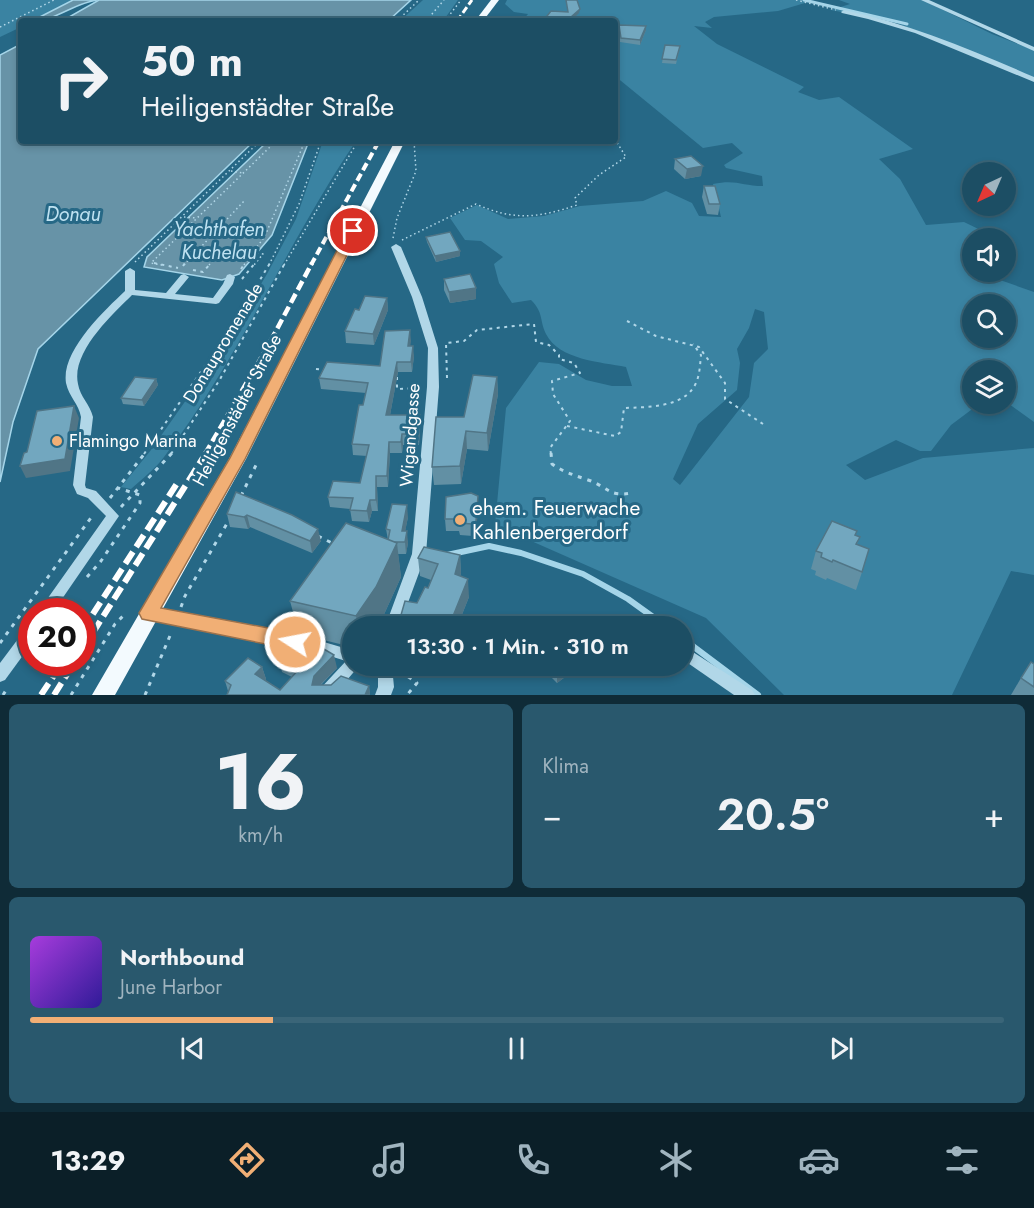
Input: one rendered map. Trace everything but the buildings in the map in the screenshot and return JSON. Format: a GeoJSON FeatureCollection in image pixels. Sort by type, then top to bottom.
{"type":"FeatureCollection","features":[{"type":"Feature","properties":{"kind":"main road"},"geometry":{"type":"LineString","coordinates":[[482,18],[495,0]]}},
{"type":"Feature","properties":{"kind":"main road","name":"Heiligenstädter Straße"},"geometry":{"type":"LineString","coordinates":[[103,695],[237,459],[398,144]]}},
{"type":"Feature","properties":{"kind":"street"},"geometry":{"type":"LineString","coordinates":[[924,0],[1034,49]]}},
{"type":"Feature","properties":{"kind":"street"},"geometry":{"type":"LineString","coordinates":[[844,12],[908,27],[1034,80]]}},
{"type":"Feature","properties":{"kind":"street","name":"Wigandgasse"},"geometry":{"type":"LineString","coordinates":[[396,616],[419,554],[433,387],[433,348],[398,244]]}},
{"type":"Feature","properties":{"kind":"street"},"geometry":{"type":"LineString","coordinates":[[55,598],[113,516],[92,494],[81,491],[79,485],[87,417],[86,407],[74,393],[71,371],[95,327],[130,292],[130,271]]}},
{"type":"Feature","properties":{"kind":"street"},"geometry":{"type":"LineString","coordinates":[[168,296],[182,273]]}},
{"type":"Feature","properties":{"kind":"street"},"geometry":{"type":"LineString","coordinates":[[130,292],[216,301],[229,281]]}},
{"type":"Feature","properties":{"kind":"street"},"geometry":{"type":"LineString","coordinates":[[149,613],[317,646],[342,657]]}},
{"type":"Feature","properties":{"kind":"street"},"geometry":{"type":"LineString","coordinates":[[0,675],[18,650]]}},
{"type":"Feature","properties":{"kind":"street"},"geometry":{"type":"LineString","coordinates":[[693,658],[747,695]]}},
{"type":"Feature","properties":{"kind":"street"},"geometry":{"type":"LineString","coordinates":[[324,695],[342,670]]}},
{"type":"Feature","properties":{"kind":"street"},"geometry":{"type":"LineString","coordinates":[[383,695],[386,687],[385,676]]}},
{"type":"Feature","properties":{"kind":"path"},"geometry":{"type":"LineString","coordinates":[[0,27],[54,0]]}},
{"type":"Feature","properties":{"kind":"path"},"geometry":{"type":"LineString","coordinates":[[400,18],[419,0]]}},
{"type":"Feature","properties":{"kind":"path"},"geometry":{"type":"LineString","coordinates":[[429,18],[444,0]]}},
{"type":"Feature","properties":{"kind":"path"},"geometry":{"type":"LineString","coordinates":[[447,18],[461,0]]}},
{"type":"Feature","properties":{"kind":"path"},"geometry":{"type":"LineString","coordinates":[[796,0],[844,12]]}},
{"type":"Feature","properties":{"kind":"path"},"geometry":{"type":"LineString","coordinates":[[130,271],[132,265],[258,144]]}},
{"type":"Feature","properties":{"kind":"path"},"geometry":{"type":"LineString","coordinates":[[218,255],[203,272],[182,273],[151,263],[273,144]]}},
{"type":"Feature","properties":{"kind":"path"},"geometry":{"type":"LineString","coordinates":[[248,270],[240,269],[265,236],[304,144]]}},
{"type":"Feature","properties":{"kind":"path"},"geometry":{"type":"LineString","coordinates":[[118,488],[150,446],[234,324],[270,263],[299,204],[320,144]]}},
{"type":"Feature","properties":{"kind":"path","name":"Donaupromenade"},"geometry":{"type":"LineString","coordinates":[[113,516],[132,492],[167,460],[253,323],[306,225],[356,144]]}},
{"type":"Feature","properties":{"kind":"path"},"geometry":{"type":"LineString","coordinates":[[414,144],[416,171],[393,231],[392,245],[476,204],[501,215],[512,217],[545,215],[577,205],[574,198],[599,175],[626,157],[618,144]]}},
{"type":"Feature","properties":{"kind":"path"},"geometry":{"type":"LineString","coordinates":[[230,171],[243,173]]}},
{"type":"Feature","properties":{"kind":"path"},"geometry":{"type":"LineString","coordinates":[[182,273],[244,200]]}},
{"type":"Feature","properties":{"kind":"path"},"geometry":{"type":"LineString","coordinates":[[183,216],[196,218]]}},
{"type":"Feature","properties":{"kind":"path"},"geometry":{"type":"LineString","coordinates":[[229,281],[241,280],[263,254],[253,252]]}},
{"type":"Feature","properties":{"kind":"path"},"geometry":{"type":"LineString","coordinates":[[627,321],[656,336],[699,347],[725,383],[725,399],[763,424]]}},
{"type":"Feature","properties":{"kind":"path"},"geometry":{"type":"LineString","coordinates":[[433,387],[446,390],[447,344],[464,341],[477,330],[534,324],[536,342],[549,345],[559,355],[559,359],[574,363],[580,374],[552,381],[553,394],[570,421],[550,448],[552,464],[565,473],[594,482],[608,492],[621,495],[632,492]]}},
{"type":"Feature","properties":{"kind":"path"},"geometry":{"type":"LineString","coordinates":[[567,426],[615,436],[621,432],[624,408],[648,407],[680,399],[694,386],[698,375],[701,355],[693,344]]}},
{"type":"Feature","properties":{"kind":"path"},"geometry":{"type":"LineString","coordinates":[[316,369],[326,370]]}},
{"type":"Feature","properties":{"kind":"path"},"geometry":{"type":"LineString","coordinates":[[389,376],[398,377],[397,389],[421,388]]}},
{"type":"Feature","properties":{"kind":"path"},"geometry":{"type":"LineString","coordinates":[[239,500],[258,461]]}},
{"type":"Feature","properties":{"kind":"path"},"geometry":{"type":"LineString","coordinates":[[0,643],[93,515],[103,505]]}},
{"type":"Feature","properties":{"kind":"path"},"geometry":{"type":"LineString","coordinates":[[145,695],[185,596],[231,516]]}},
{"type":"Feature","properties":{"kind":"path"},"geometry":{"type":"LineString","coordinates":[[313,534],[344,549]]}},
{"type":"Feature","properties":{"kind":"path"},"geometry":{"type":"LineString","coordinates":[[71,695],[115,624],[123,616]]}},
{"type":"Feature","properties":{"kind":"path"},"geometry":{"type":"LineString","coordinates":[[407,676],[417,683],[407,695]]}},
{"type":"Feature","properties":{"kind":"shaded area"},"geometry":{"type":"Polygon","coordinates":[[[0,0],[73,0],[38,18],[18,18],[18,28],[0,37],[0,0]]]}},
{"type":"Feature","properties":{"kind":"shaded area"},"geometry":{"type":"Polygon","coordinates":[[[423,0],[458,0],[445,18],[403,18],[423,0]]]}},
{"type":"Feature","properties":{"kind":"shaded area"},"geometry":{"type":"Polygon","coordinates":[[[507,0],[815,0],[778,11],[714,17],[705,22],[712,28],[694,26],[717,44],[804,87],[798,92],[819,100],[839,97],[913,149],[879,159],[900,179],[926,225],[964,222],[976,228],[962,228],[962,282],[1006,282],[1034,292],[1034,422],[1016,409],[1016,360],[962,360],[962,414],[966,414],[951,425],[931,451],[920,451],[896,440],[846,465],[865,480],[923,458],[1034,448],[1034,575],[1011,571],[952,695],[784,695],[706,618],[495,525],[506,408],[539,362],[559,364],[586,380],[612,386],[632,386],[626,367],[570,355],[552,343],[544,329],[540,313],[531,300],[512,303],[499,283],[494,264],[503,257],[481,241],[465,240],[450,218],[477,205],[508,219],[544,216],[580,206],[643,201],[666,191],[692,203],[699,216],[721,217],[713,184],[733,182],[763,186],[762,176],[726,168],[724,165],[743,153],[732,143],[703,148],[618,78],[618,18],[525,18],[528,14],[514,12],[505,4],[507,0]],[[755,309],[749,328],[737,349],[740,363],[737,390],[698,424],[673,479],[680,485],[749,397],[754,363],[768,349],[764,312],[755,309]]]}},
{"type":"Feature","properties":{"kind":"shaded area"},"geometry":{"type":"Polygon","coordinates":[[[839,0],[923,0],[992,34],[1034,50],[1034,80],[897,23],[831,10],[850,4],[839,0]]]}},
{"type":"Feature","properties":{"kind":"shaded area"},"geometry":{"type":"Polygon","coordinates":[[[322,144],[354,144],[307,220],[240,341],[191,419],[153,470],[131,489],[121,487],[151,450],[224,346],[267,274],[296,219],[322,144]]]}},
{"type":"Feature","properties":{"kind":"water"},"geometry":{"type":"Polygon","coordinates":[[[73,0],[97,0],[49,18],[38,18],[73,0]]]}},
{"type":"Feature","properties":{"kind":"water"},"geometry":{"type":"Polygon","coordinates":[[[99,0],[411,0],[391,18],[67,18],[99,0]]]}},
{"type":"Feature","properties":{"kind":"water","name":"Donau"},"geometry":{"type":"Polygon","coordinates":[[[18,46],[18,144],[251,144],[38,349],[13,422],[0,482],[0,55],[18,46]]]}},
{"type":"Feature","properties":{"kind":"water","name":"Yachthafen Kuchelau"},"geometry":{"type":"Polygon","coordinates":[[[265,144],[308,144],[272,235],[239,274],[222,280],[144,267],[147,257],[265,144]]]}},
{"type":"Feature","properties":{"kind":"waterway"},"geometry":{"type":"LineString","coordinates":[[804,0],[907,24]]}},
{"type":"Feature","properties":{"kind":"waterway"},"geometry":{"type":"LineString","coordinates":[[447,555],[489,546],[521,553],[583,574],[628,599],[652,616]]}},
{"type":"Feature","properties":{"kind":"waterway"},"geometry":{"type":"LineString","coordinates":[[693,646],[758,695]]}},
{"type":"Feature","properties":{"kind":"railway"},"geometry":{"type":"LineString","coordinates":[[459,18],[472,0]]}},
{"type":"Feature","properties":{"kind":"railway"},"geometry":{"type":"LineString","coordinates":[[311,265],[377,144]]}},
{"type":"Feature","properties":{"kind":"railway"},"geometry":{"type":"LineString","coordinates":[[205,454],[268,346],[312,263]]}},
{"type":"Feature","properties":{"kind":"railway"},"geometry":{"type":"LineString","coordinates":[[96,628],[206,453]]}},
{"type":"Feature","properties":{"kind":"railway"},"geometry":{"type":"LineString","coordinates":[[96,609],[178,482]]}},
{"type":"Feature","properties":{"kind":"railway"},"geometry":{"type":"LineString","coordinates":[[41,695],[53,676]]}},
{"type":"Feature","properties":{"kind":"railway"},"geometry":{"type":"LineString","coordinates":[[54,695],[66,676]]}},
{"type":"Feature","properties":{"kind":"place","name":"Flamingo Marina"},"geometry":{"type":"Point","coordinates":[57,441]}},
{"type":"Feature","properties":{"kind":"place","name":"ehem. Feuerwache Kahlenbergerdorf"},"geometry":{"type":"Point","coordinates":[460,520]}},
{"type":"Feature","properties":{"kind":"route"},"geometry":{"type":"LineString","coordinates":[[295,642],[149,613],[220,491],[301,337],[353,231]]}}]}
